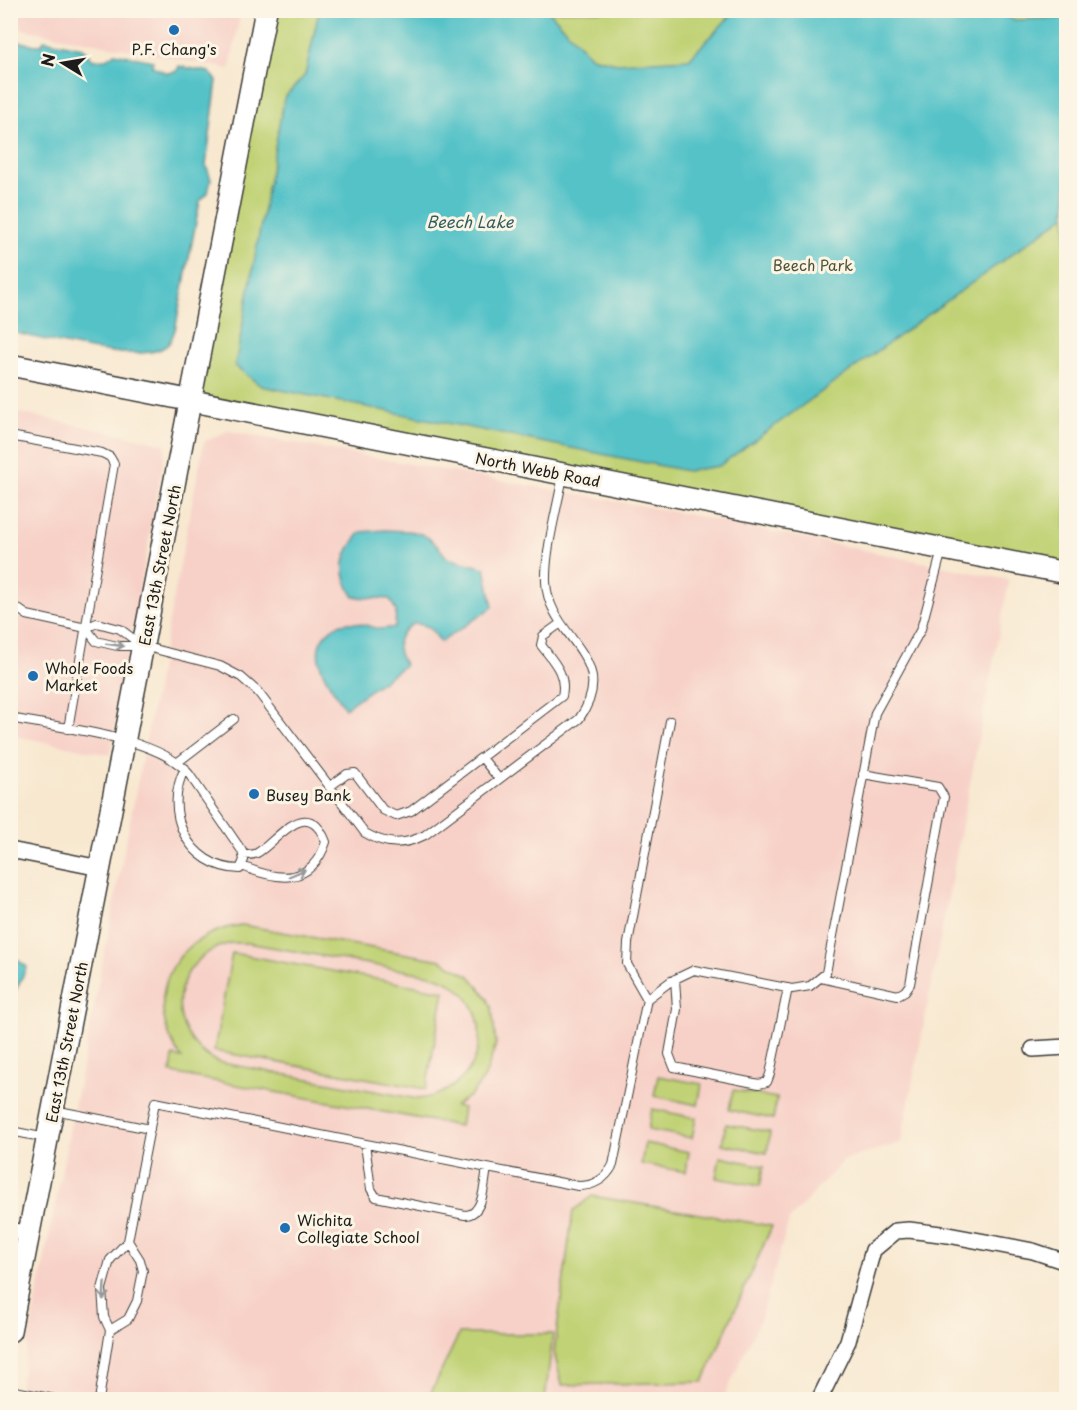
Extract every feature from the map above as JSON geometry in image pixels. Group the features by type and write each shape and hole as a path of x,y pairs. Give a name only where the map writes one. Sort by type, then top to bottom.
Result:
{"main road":[{"name":"East 13th Street North","path":"10,1331 20,1232 48,1138 266,10"},
{"name":"North Webb Road","path":"10,365 1066,573"}],"street":[{"path":"10,850 100,868"},
{"path":"1033,1049 1066,1047"},
{"path":"819,1400 848,1341 864,1290 870,1256 873,1250 896,1231 929,1232 1033,1251 1066,1262"}],"lane":[{"path":"11,436 102,453 111,457 114,464 68,729"},
{"path":"86,628 96,641 117,646 143,646 220,666 240,677 258,692 365,833 394,844 414,841 579,719 591,697 593,674 579,646 561,623 549,602 546,582 563,474"},
{"path":"647,999 675,979 694,970 788,988 804,988 826,973 875,713 921,629 942,548"},
{"path":"10,603 27,615 86,628 97,623 120,629 143,646"},
{"path":"329,787 347,774 355,773 383,810 396,816 411,811 562,696 565,685 561,671 541,645 543,636 561,623"},
{"path":"10,718 125,741 158,750 178,762 243,855 242,866"},
{"path":"178,762 234,719"},
{"path":"99,1400 111,1330 104,1317 102,1289 110,1260 128,1241 155,1102 578,1186 589,1186 608,1173 613,1165 647,999 627,964 628,943 670,721"},
{"path":"482,758 499,779"},
{"path":"184,768 175,797 176,814 186,837 210,862 237,869 242,866"},
{"path":"821,978 898,995 910,984 944,797 938,787 863,774"},
{"path":"242,866 267,876 298,876 322,854 326,842 321,831 310,823 292,824 256,854 243,855"},
{"path":"675,979 677,1009 669,1054 674,1067 759,1084 766,1082 770,1074 788,988"},
{"path":"53,1110 150,1129"},
{"path":"10,1128 16,1132 48,1138"},
{"path":"365,1144 371,1189 376,1197 454,1213 472,1215 478,1210 487,1168"},
{"path":"111,1330 129,1319 137,1301 143,1270 140,1260 128,1241"},
{"path":"10,1390 59,1400"}],"shaded area":[{"path":"10,11 241,11 230,69 11,27"},
{"path":"10,411 166,444 110,755 11,735"},
{"path":"228,431 692,515 1009,580 901,1143 844,1160 789,1220 761,1318 723,1399 17,1400 204,442"}],"green space":[{"name":"Beech Lake","path":"266,11 1066,11 1066,571 191,400"},
{"path":"242,925 441,960 471,977 487,997 492,1009 496,1044 485,1077 471,1095 455,1106 463,1108 460,1126 171,1073 173,1056 182,1058 169,1036 163,1014 164,992 170,973 181,955 197,941 218,931","holes":["231,943 248,943 430,975 453,985 469,1001 478,1020 479,1041 474,1061 461,1079 443,1092 418,1099 217,1062 199,1049 187,1033 180,1015 180,997 185,979 195,964 210,951"]},
{"path":"232,953 444,991 426,1089 214,1051"},
{"path":"658,1076 702,1084 698,1105 654,1096"},
{"path":"733,1090 777,1098 773,1119 729,1110"},
{"path":"652,1109 696,1118 692,1138 648,1130"},
{"path":"726,1124 770,1132 767,1153 722,1144"},
{"path":"645,1143 689,1152 686,1172 641,1164"},
{"path":"720,1157 764,1166 760,1186 716,1178"},
{"path":"592,1196 772,1226 703,1382 562,1385 554,1352 573,1211"},
{"path":"459,1334 553,1334 545,1399 428,1399"}],"water":[{"name":"Beech Lake","path":"991,10 1013,20 1066,18 1066,215 719,466 687,471 261,386 235,366 284,98 305,75 319,11 549,11 591,57 617,63 689,59 735,11"},
{"path":"11,34 17,36 16,40 28,44 41,45 44,40 82,48 93,60 106,59 115,53 153,61 152,66 167,73 177,71 179,66 209,72 217,80 206,165 211,179 208,193 200,201 175,330 169,343 157,350 118,353 11,332"},
{"path":"385,530 421,534 434,542 447,558 485,568 493,607 441,642 429,627 415,623 409,627 398,641 399,653 405,665 345,708 322,670 319,647 326,634 338,625 355,623 378,628 395,627 396,611 390,599 354,597 345,579 344,571 346,555 361,532"},
{"path":"14,957 27,967 15,992 11,1012 11,959"}],"place":[{"name":"P.F. Chang's","path":"174,30"},
{"name":"Whole Foods Market","path":"33,676"},
{"name":"Busey Bank","path":"254,794"},
{"name":"Wichita Collegiate School","path":"285,1228"}],"park label":[{"name":"Beech Park","path":"813,264"}]}
